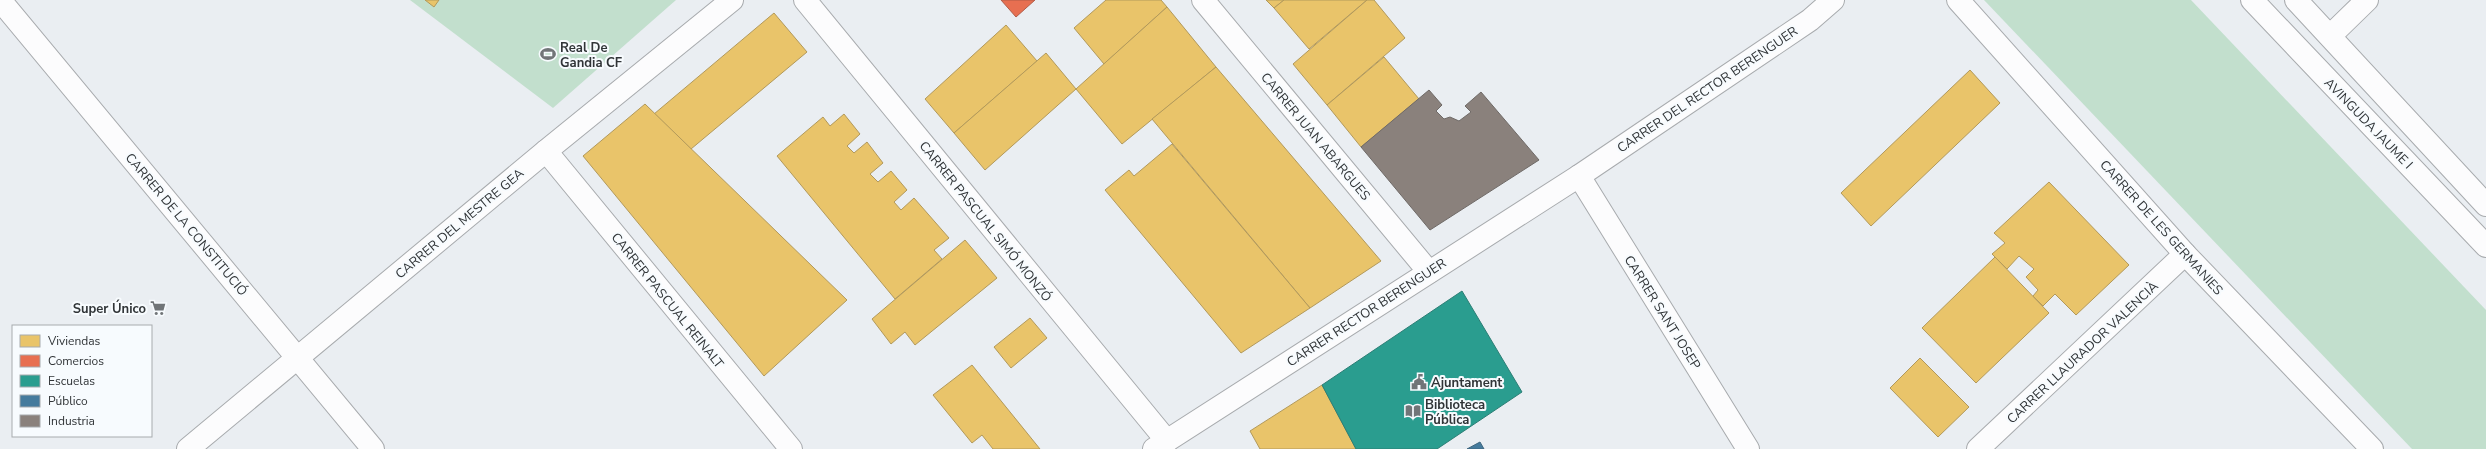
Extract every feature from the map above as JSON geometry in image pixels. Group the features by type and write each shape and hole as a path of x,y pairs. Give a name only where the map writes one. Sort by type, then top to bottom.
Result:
{"street":[{"name":"CARRER DE LA CONSTITUCIÓ","path":"0,0 373,449"},
{"name":"CARRER DEL MESTRE GEA","path":"188,449 546,151 732,0"},
{"name":"CARRER PASCUAL SIMÓ MONZÓ","path":"805,0 1160,445"},
{"name":"CARRER JUAN ABARGUES","path":"1203,0 1429,272"},
{"name":"CARRER DEL RECTOR BERENGUER","path":"1579,176 1810,20 1833,0"},
{"name":"CARRER DE LES GERMANIES","path":"1958,0 2185,254 2372,449"},
{"name":"AVINGUDA JAUME I","path":"2252,0 2486,246"},
{"path":"2296,0 2486,205"},
{"path":"2330,36 2367,0"},
{"name":"CARRER PASCUAL REINALT","path":"546,151 791,449"},
{"name":"CARRER RECTOR BERENGUER","path":"1160,445 1579,176"},
{"name":"CARRER SANT JOSEP","path":"1579,176 1748,449"},
{"name":"CARRER LLAURADOR VALENCIÀ","path":"1978,449 2185,254"}],"green space":[{"name":"Real De Gandia CF","path":"410,0 676,0 553,108"},
{"path":"1984,0 2191,0 2486,310 2486,449 2412,449"}],"building: Viviendas":[{"path":"425,0 439,0 434,7"},
{"path":"1106,0 1161,0 1167,7 1104,64 1074,28"},
{"path":"1266,0 1284,0 1274,8"},
{"path":"1284,0 1367,0 1309,49 1274,8"},
{"path":"1367,0 1374,0 1405,38 1327,105 1293,64"},
{"path":"1167,7 1216,67 1122,144 1076,89"},
{"path":"774,13 807,52 691,149 654,114"},
{"path":"1006,25 1037,61 954,133 925,99"},
{"path":"1046,53 1076,89 985,170 954,133"},
{"path":"1384,57 1419,99 1361,147 1327,105"},
{"path":"1216,67 1381,261 1310,308 1152,119"},
{"path":"1970,70 2000,103 1871,226 1841,193"},
{"path":"645,104 847,300 764,376 583,156"},
{"path":"844,114 860,134 847,146 854,153 867,142 883,163 870,174 878,182 891,171 907,190 894,202 901,210 914,198 949,238 934,250 942,259 895,299 777,156 823,117 830,126"},
{"path":"1172,144 1310,308 1241,353 1105,190 1129,170 1134,176"},
{"path":"2049,182 2129,265 2076,315 2055,294 2043,306 2033,296 2038,290 2026,277 2034,269 2019,256 2007,269 1992,254 2005,243 1994,233"},
{"path":"965,240 997,278 915,345 905,332 891,344 872,319"},
{"path":"1995,257 2049,313 1976,383 1922,328"},
{"path":"1030,318 1047,338 1011,368 994,347"},
{"path":"1920,358 1969,407 1938,437 1890,388"},
{"path":"972,365 1040,449 993,449 982,435 972,443 933,395"},
{"path":"1322,385 1356,449 1260,449 1250,431"}],"building: Comercios":[{"path":"1001,0 1035,0 1016,17"}],"building: Escuelas":[{"path":"1462,291 1522,392 1437,449 1356,449 1322,385"}],"building: Público":[{"path":"1480,442 1484,449 1467,449"}],"building: Industria":[{"path":"1429,90 1442,105 1436,111 1444,119 1450,117 1459,121 1471,112 1465,106 1481,92 1539,160 1430,230 1361,147"}],"place":[{"name":"Real De Gandia CF","path":"548,54"},
{"name":"Super Único","path":"158,308"},
{"name":"Ajuntament","path":"1419,382"},
{"name":"Biblioteca Pública","path":"1413,411"}]}
